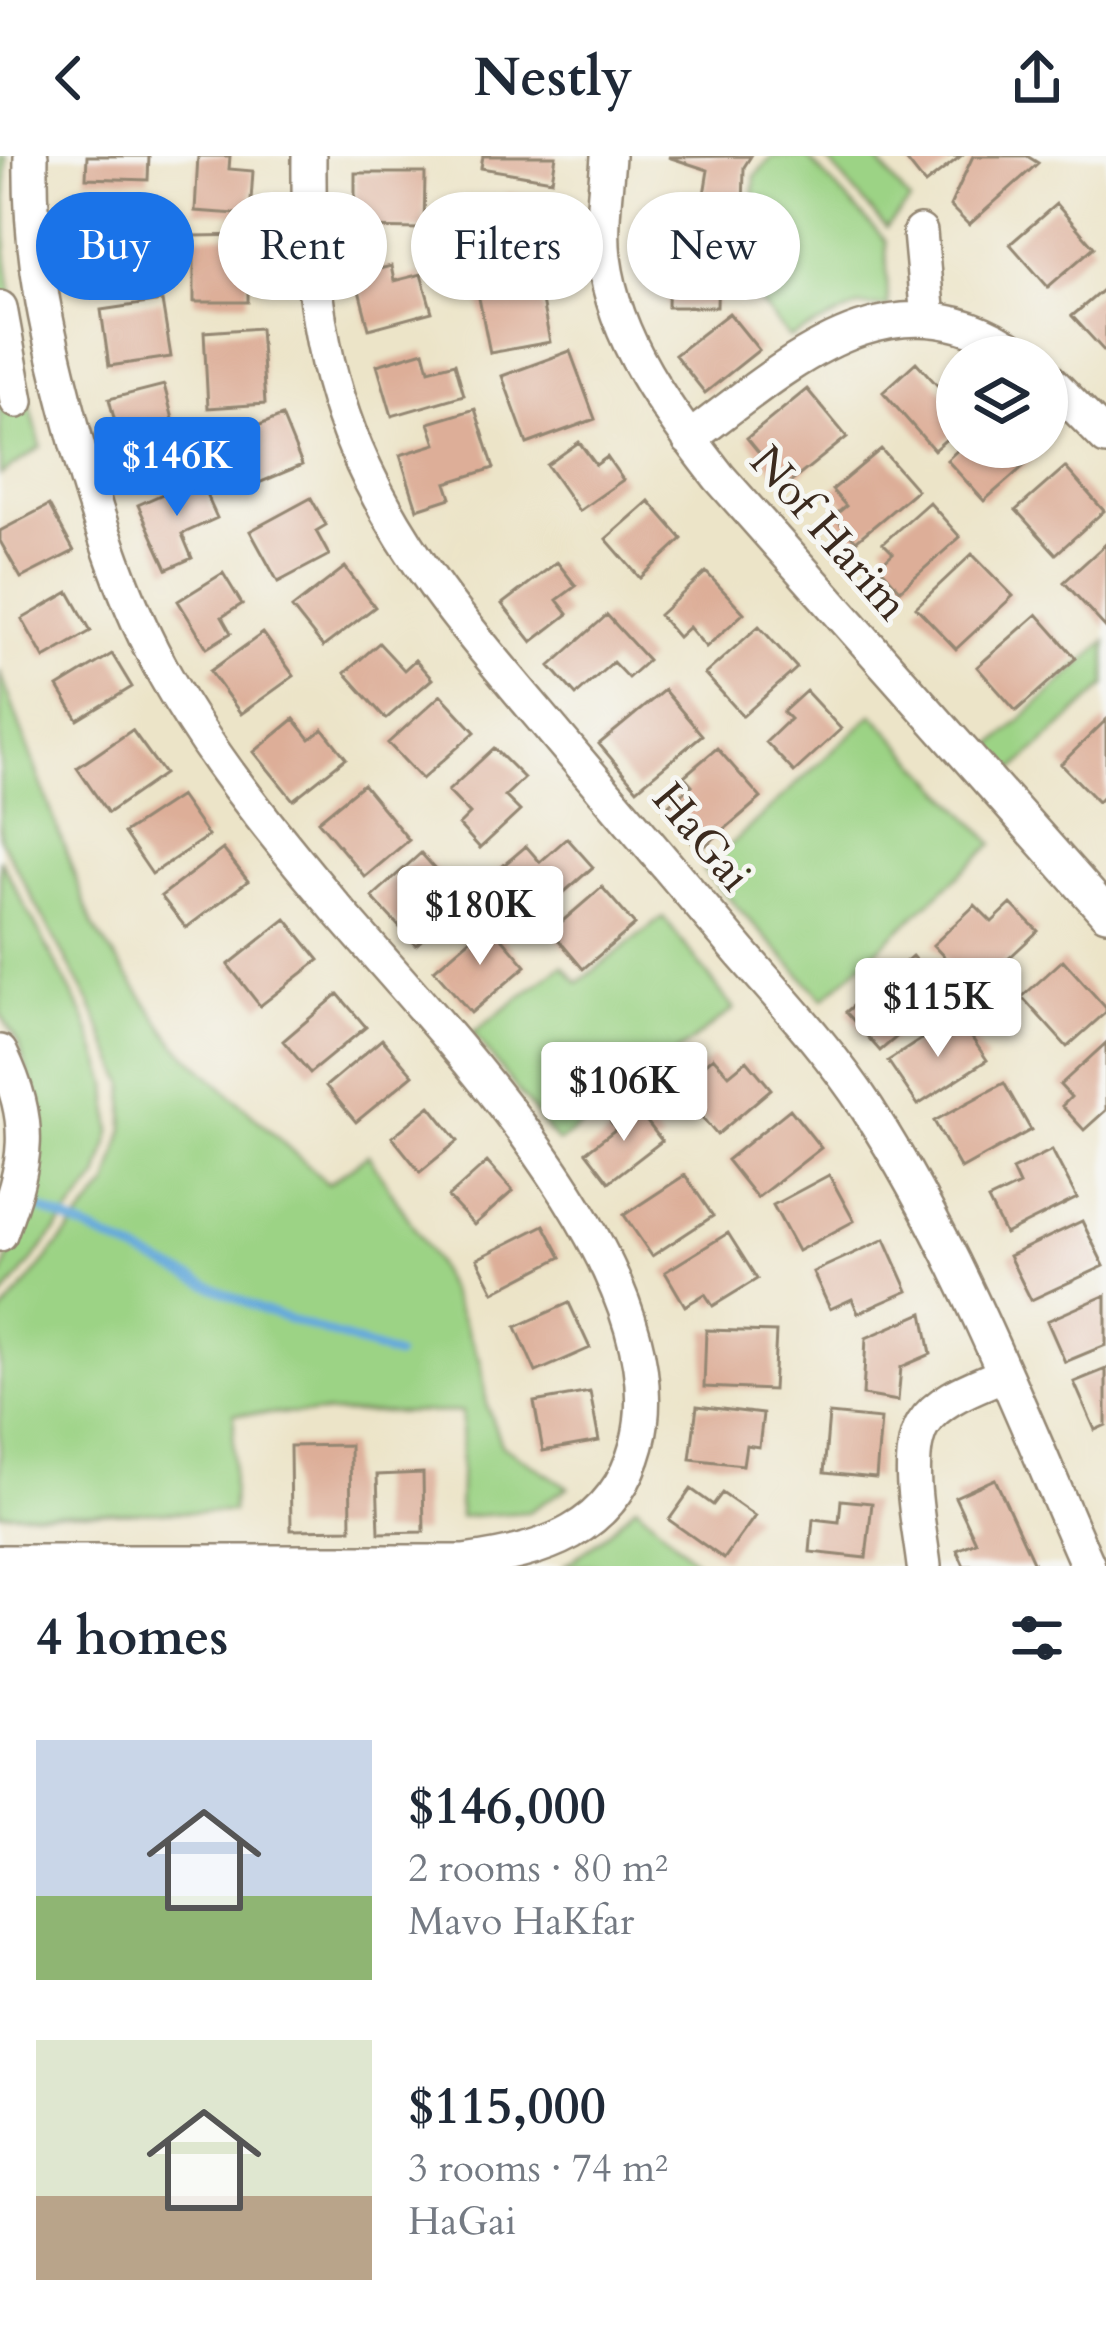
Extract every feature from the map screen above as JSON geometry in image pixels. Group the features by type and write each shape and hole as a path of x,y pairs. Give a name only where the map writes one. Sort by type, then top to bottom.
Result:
{"street":[{"path":"0,1562 463,1562 515,1556 559,1541 604,1511 631,1469 643,1425 642,1372 625,1309 556,1174 498,1095 252,805 201,736 163,672 94,507 44,323 30,216 31,156"},
{"name":"HaGai","path":"309,156 308,234 316,312 356,449 391,517 481,647 805,1026 866,1107 967,1286 1088,1566"},
{"name":"Nof Harim","path":"608,156 603,254 613,307 665,407 719,477 1106,913"},
{"path":"920,232 928,320"},
{"path":"0,308 17,401"},
{"path":"689,439 826,340 869,325 953,321 994,336"},
{"path":"1068,399 1106,438"},
{"path":"0,1052 19,1095 26,1129 25,1157 0,1234"},
{"path":"924,1566 914,1463 922,1424 946,1401 1004,1374"}],"green space":[{"path":"0,156 6,156 7,262 23,376 41,447 0,475"},
{"path":"773,156 806,156 886,241 888,307 860,306 789,338 758,300 800,300 800,192 754,192 755,176"},
{"path":"824,156 874,156 910,202 886,228"},
{"path":"1106,641 1106,685 1013,771 991,747"},
{"path":"0,671 93,926 176,1045 328,1184 368,1155 434,1259 481,1362 487,1406 501,1445 568,1487 528,1512 459,1517 462,1412 234,1414 232,1512 0,1513 0,1316 108,1185 124,1129 125,1084 90,1003 0,838"},
{"path":"873,714 993,844 823,999 703,870"},
{"path":"0,859 85,1018 108,1084 111,1132 98,1178 0,1301 0,1281 37,1177 40,1109 18,1043 0,1013"},
{"path":"663,917 734,1009 558,1143 473,1033 563,965 578,983"},
{"path":"636,1505 701,1566 564,1566 600,1540"}],"building":[{"path":"87,156 149,156 148,180 86,178"},
{"path":"198,156 230,156 229,169 253,171 252,192 218,192 218,213 195,211"},
{"path":"483,156 556,156 552,180 481,168"},
{"path":"751,156 744,167 743,192 704,192 708,170 668,157"},
{"path":"903,156 961,156 925,184"},
{"path":"973,156 1027,156 1038,163 969,225 950,206"},
{"path":"355,173 425,173 425,192 411,192 411,229 387,228 387,192 355,192"},
{"path":"1056,204 1094,247 1048,287 1010,244"},
{"path":"194,236 218,236 218,300 248,302 194,302"},
{"path":"391,266 394,281 411,277 411,300 429,300 432,312 369,329 361,300 387,300 387,267"},
{"path":"1106,287 1106,353 1072,316"},
{"path":"479,300 542,300 550,342 490,353"},
{"path":"668,300 717,300 717,307 668,307"},
{"path":"162,301 171,357 109,366 101,310"},
{"path":"729,313 759,350 705,393 675,355"},
{"path":"260,328 265,404 208,408 204,332"},
{"path":"424,351 429,370 455,363 464,395 392,416 377,365"},
{"path":"570,351 595,419 527,444 502,376"},
{"path":"916,362 936,384 936,448 934,450 883,392"},
{"path":"164,385 179,442 161,447 168,473 131,483 109,399"},
{"path":"807,389 847,437 786,486 747,438"},
{"path":"475,409 494,468 446,483 451,498 417,509 400,455 436,444 429,423"},
{"path":"282,416 302,465 235,493 215,443"},
{"path":"579,442 596,465 607,457 623,480 579,511 547,465"},
{"path":"881,449 917,490 856,541 834,516 846,506 832,490"},
{"path":"954,468 1022,468 984,501"},
{"path":"1066,468 1104,511 1056,554 1016,510"},
{"path":"199,478 217,518 182,534 192,558 167,569 138,505"},
{"path":"311,498 326,525 316,531 329,555 278,582 250,531"},
{"path":"649,501 682,539 640,578 606,539"},
{"path":"929,502 960,537 900,590 879,566 893,553 883,543"},
{"path":"49,505 74,551 21,578 0,541 0,531"},
{"path":"1106,544 1106,628 1064,582"},
{"path":"972,554 1013,596 956,649 916,607"},
{"path":"557,562 576,586 557,600 568,614 532,642 502,604"},
{"path":"345,567 375,607 323,647 292,608"},
{"path":"706,572 744,613 706,647 689,627 678,637 659,615"},
{"path":"223,573 242,604 222,617 231,633 207,648 178,601"},
{"path":"69,592 91,631 44,658 22,619"},
{"path":"1037,614 1076,658 1016,711 977,667"},
{"path":"607,615 648,660 628,678 613,662 576,695 550,666"},
{"path":"759,626 797,668 743,716 705,674"},
{"path":"263,633 294,676 241,714 210,671"},
{"path":"379,643 404,670 415,660 432,679 386,719 345,673"},
{"path":"112,654 132,687 78,720 58,687"},
{"path":"664,690 702,735 637,789 599,744"},
{"path":"806,691 841,729 794,772 766,742 790,719 783,712"},
{"path":"441,695 475,732 422,779 388,743"},
{"path":"294,719 310,739 323,729 346,758 293,800 254,752"},
{"path":"1106,720 1106,794 1098,802 1061,764"},
{"path":"132,730 164,774 108,813 77,768"},
{"path":"494,748 524,778 505,796 520,811 480,848 459,825 470,814 448,791"},
{"path":"717,748 761,798 699,851 664,809 692,785 684,776"},
{"path":"363,784 409,840 365,877 318,821"},
{"path":"180,796 208,836 152,874 124,833"},
{"path":"567,838 593,867 530,922 490,877 526,846 540,862"},
{"path":"223,849 248,881 186,928 161,896"},
{"path":"421,853 465,902 416,945 372,897"},
{"path":"602,887 635,925 583,969 551,931"},
{"path":"1011,904 1038,931 975,990 933,945 975,905 992,922"},
{"path":"286,919 319,960 260,1006 228,965"},
{"path":"489,923 526,966 471,1013 434,970"},
{"path":"912,956 946,995 880,1051 846,1012"},
{"path":"1063,960 1106,1008 1067,1047 1022,997"},
{"path":"338,994 366,1027 310,1073 283,1041"},
{"path":"957,1016 987,1060 918,1105 888,1061"},
{"path":"382,1039 413,1075 356,1122 326,1086"},
{"path":"1106,1043 1106,1110 1084,1130 1062,1106 1071,1097 1060,1085"},
{"path":"713,1057 729,1075 747,1060 771,1089 717,1135 677,1088"},
{"path":"1004,1083 1031,1130 961,1169 934,1121"},
{"path":"634,1105 662,1141 609,1182 586,1152 616,1129 611,1122"},
{"path":"430,1106 458,1141 420,1172 392,1137"},
{"path":"790,1109 821,1148 757,1198 727,1160"},
{"path":"1052,1150 1077,1198 1005,1234 988,1200 1019,1185 1012,1170"},
{"path":"487,1162 513,1191 474,1225 448,1197"},
{"path":"685,1175 713,1216 652,1256 624,1215"},
{"path":"829,1175 854,1221 798,1251 773,1205"},
{"path":"1082,1221 1104,1266 1031,1300 1009,1256"},
{"path":"544,1225 561,1257 494,1292 477,1259"},
{"path":"728,1233 757,1279 713,1306 705,1294 685,1306 665,1272"},
{"path":"885,1239 908,1291 858,1313 852,1299 830,1309 813,1272"},
{"path":"1106,1295 1106,1345 1065,1362 1047,1321"},
{"path":"569,1303 590,1348 536,1372 516,1327"},
{"path":"923,1313 931,1354 901,1367 898,1401 863,1395 866,1338"},
{"path":"706,1330 776,1332 773,1390 704,1387"},
{"path":"1106,1369 1106,1425 1095,1430 1074,1382"},
{"path":"590,1392 599,1441 543,1451 534,1402"},
{"path":"697,1406 763,1414 759,1447 746,1445 743,1465 690,1459"},
{"path":"829,1414 881,1419 876,1478 824,1473"},
{"path":"350,1445 351,1529 291,1530 290,1446"},
{"path":"423,1473 424,1532 379,1533 377,1475"},
{"path":"995,1479 1035,1566 964,1566 957,1550 976,1542 955,1497"},
{"path":"691,1489 713,1505 722,1493 755,1516 724,1559 669,1520"},
{"path":"841,1500 872,1503 866,1558 810,1552 813,1519 839,1522"}],"waterway":[{"path":"19,1199 262,1310 396,1356"}]}
